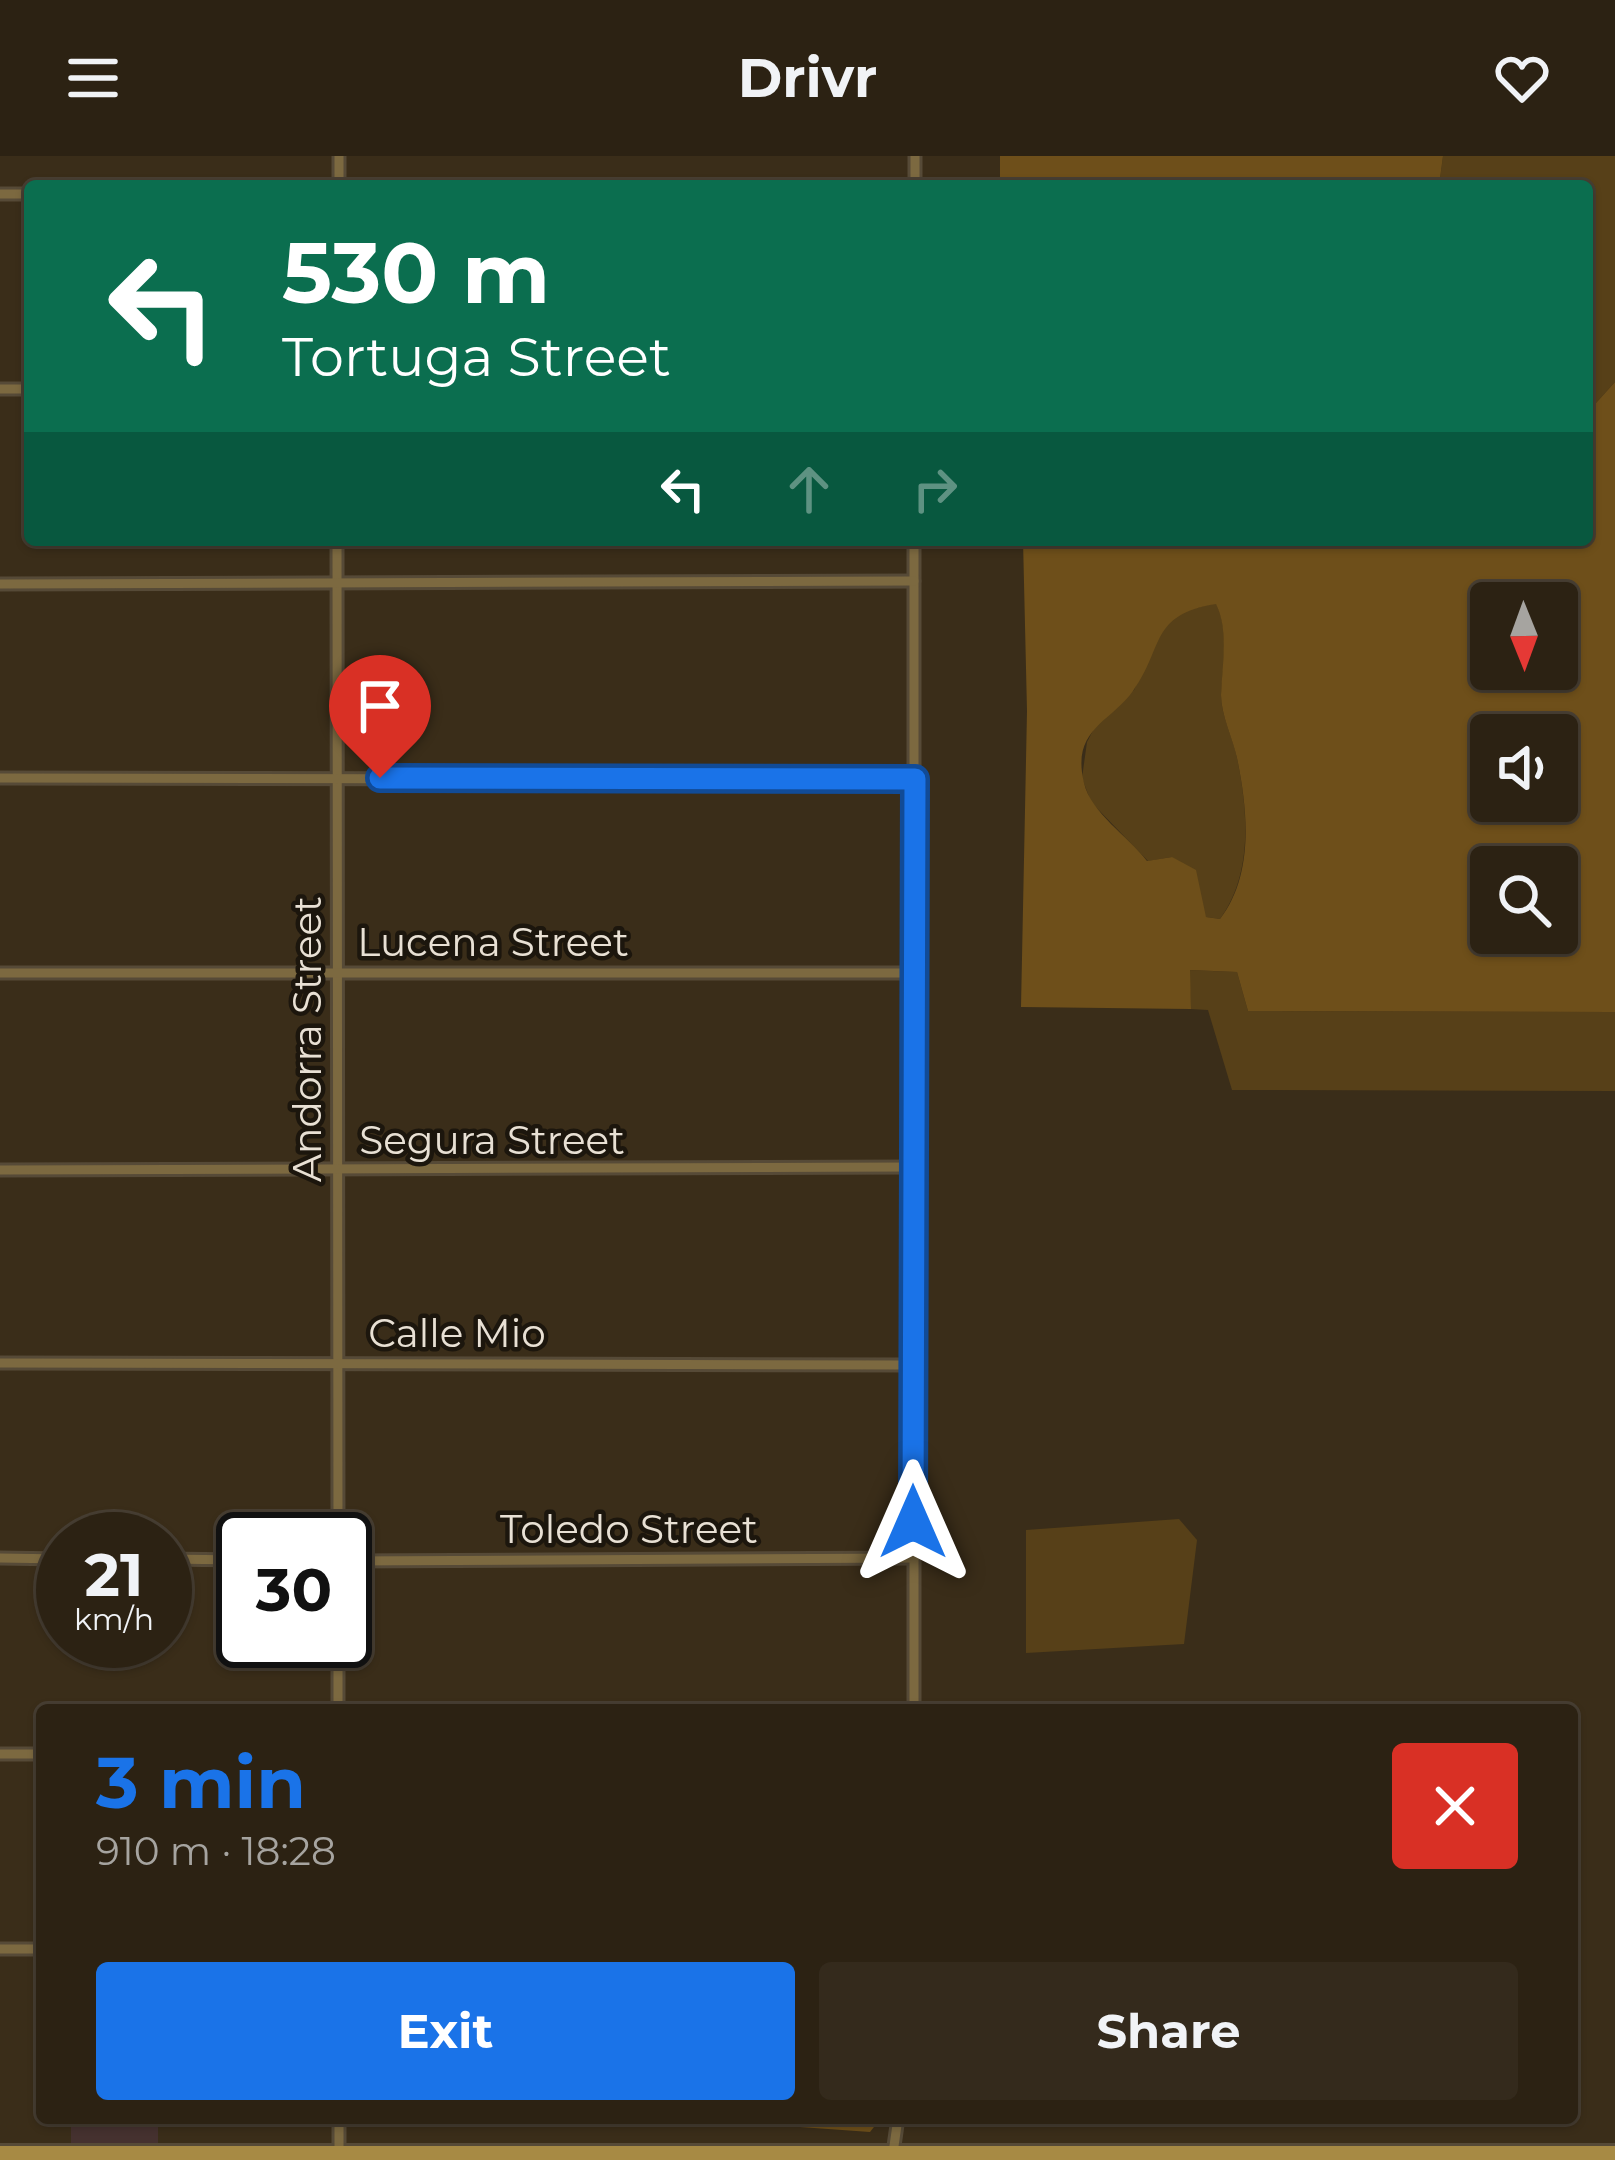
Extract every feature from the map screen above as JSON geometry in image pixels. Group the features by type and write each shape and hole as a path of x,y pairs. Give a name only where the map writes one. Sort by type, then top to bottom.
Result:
{"main road":[{"path":"0,2153 510,2157 893,2153 931,2157 1615,2152"}],"street":[{"name":"Andorra Street","path":"338,546 338,1512"},
{"path":"914,546 914,1704"},
{"path":"0,584 914,581"},
{"path":"0,778 915,779"},
{"name":"Lucena Street","path":"0,973 913,973"},
{"name":"Segura Street","path":"0,1170 913,1167"},
{"name":"Calle Mio","path":"0,1363 913,1365"},
{"path":"0,1558 36,1559"},
{"name":"Toledo Street","path":"372,1561 914,1558"},
{"path":"338,1668 338,1704"},
{"path":"0,1754 36,1754"},
{"path":"0,1949 36,1949"},
{"path":"339,2124 339,2153"},
{"path":"893,2153 897,2124"}],"shaded area":[{"path":"1000,156 1443,156 1440,180 1000,180"},
{"path":"1443,156 1615,156 1615,382 1593,406 1593,180 1440,180"},
{"path":"1615,382 1615,1012 1248,1011 1237,972 1190,970 1191,1009 1021,1007 1027,711 1023,546 1593,546 1593,406","holes":["1216,604 1222,703 1244,799 1245,842 1239,883 1220,919 1206,917 1196,870 1172,857 1147,861 1102,814 1088,794 1081,765 1088,739 1133,691 1169,624 1195,609"]},
{"path":"1216,603 1224,636 1222,703 1237,758 1245,820 1238,882 1220,919 1206,917 1172,857 1148,861 1091,802 1082,778 1087,742 1099,719 1134,690 1159,632 1180,612"},
{"path":"1189,970 1237,972 1248,1011 1615,1012 1615,1091 1232,1090 1208,1010 1191,1009"},
{"path":"1179,1519 1197,1540 1184,1644 1026,1653 1026,1530"},
{"path":"71,2124 158,2124 158,2148 71,2148"},
{"path":"772,2124 876,2124 870,2132"}],"route":[{"path":"380,778 915,779 913,1522"}]}
